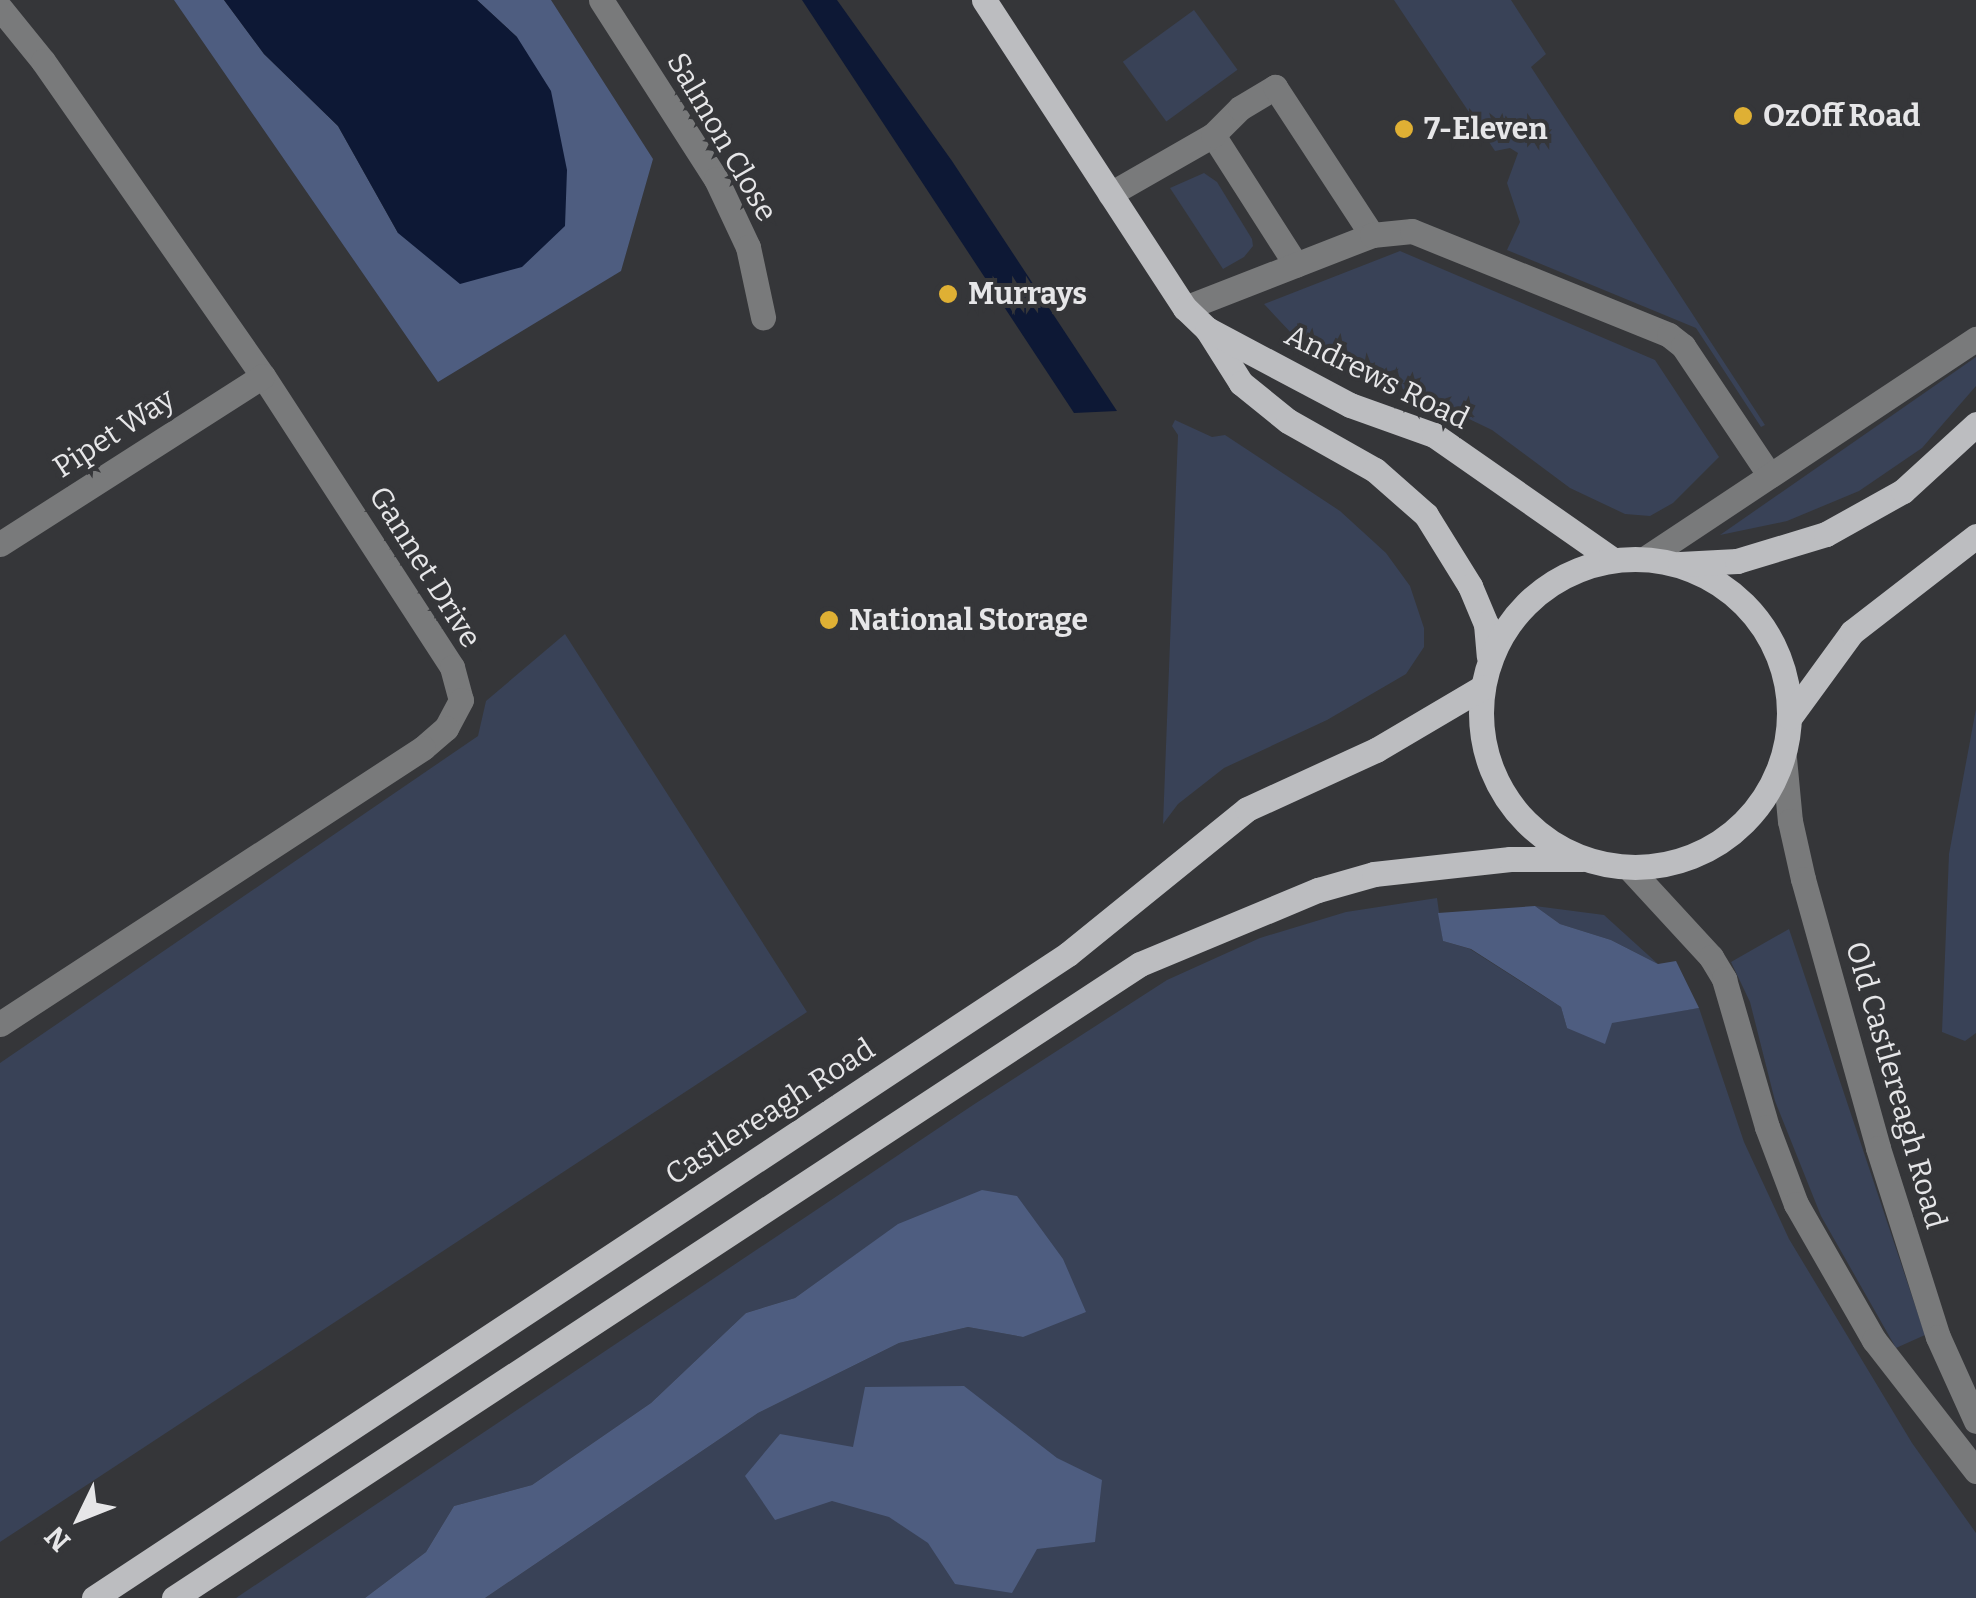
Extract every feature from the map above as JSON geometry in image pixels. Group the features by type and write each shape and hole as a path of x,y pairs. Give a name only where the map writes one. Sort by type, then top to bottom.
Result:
{"main road":[{"name":"Andrews Road","path":"984,0 1185,308 1207,330 1241,383 1288,421 1374,470 1426,515 1450,548 1486,624 1486,674"},
{"name":"Andrews Road","path":"1207,330 1350,405 1434,435 1612,560"},
{"path":"1582,858 1534,828 1514,808 1492,771 1482,730 1486,674 1503,631 1536,594 1580,568 1612,560 1646,558 1680,564 1737,560 1826,534 1903,491 1936,466 1976,424"},
{"path":"1790,717 1852,632 1976,536"},
{"path":"174,1598 1140,964 1318,890 1374,874 1510,859 1582,858 1629,868 1663,866 1696,856 1725,839 1750,817 1770,790 1784,758 1790,717 1783,667 1760,622 1725,587 1680,564"},
{"name":"Castlereagh Road","path":"94,1598 1068,954 1247,809 1376,750 1486,674"}],"street":[{"name":"Salmon Close","path":"600,0 716,179 748,247 763,317"},
{"name":"Gannet Drive","path":"0,8 43,61 263,376 452,668 461,700 446,728 423,748 0,1024"},
{"path":"1110,194 1212,134 1240,108 1276,87 1372,236"},
{"path":"1212,134 1296,265"},
{"path":"1185,308 1372,236 1412,231 1669,336 1682,346 1770,476"},
{"path":"1646,558 1976,339"},
{"name":"Pipet Way","path":"0,544 263,376"},
{"name":"Old Castlereagh Road","path":"1784,758 1790,821 1803,879 1873,1130 1938,1337 1976,1422"},
{"path":"1629,868 1711,956 1724,979 1767,1126 1810,1232 1874,1340 1976,1471"}],"shaded area":[{"path":"174,0 224,0 264,54 338,126 398,233 517,37 477,0 551,0 653,159 621,271 438,382"},
{"path":"224,0 477,0 517,37 551,91 567,170 565,226 522,267 460,284 398,233 338,126 264,54"},
{"path":"802,0 837,0 952,161 1117,411 1074,413"},
{"path":"1394,0 1511,0 1546,54 1531,67 1765,425 1761,427 1696,328 1507,250 1520,222 1507,183 1518,153 1510,148 1495,151"},
{"path":"1194,10 1237,70 1166,122 1123,62"},
{"path":"1204,173 1217,182 1252,239 1253,246 1244,257 1223,269 1170,188"},
{"path":"1400,251 1655,360 1719,457 1673,503 1650,516 1625,514 1570,488 1492,430 1415,393 1346,372 1294,336 1264,304"},
{"path":"1976,357 1976,386 1922,448 1859,491 1787,521 1720,535"},
{"path":"1175,420 1212,437 1225,435 1340,511 1386,553 1410,586 1424,628 1424,647 1406,674 1327,720 1224,768 1178,804 1163,824 1178,435 1172,426"},
{"path":"565,634 807,1012 0,1542 0,1063 478,736 486,701"},
{"path":"1976,709 1976,1033 1965,1041 1942,1032 1949,854"},
{"path":"1437,898 1443,941 1470,949 1561,1007 1567,1028 1699,1008 1744,1142 1789,1239 1912,1443 1976,1533 1976,1598 485,1598 758,1413 899,1343 968,1327 1023,1337 899,1224 795,1298 746,1313 651,1403 532,1485 454,1506 426,1552 365,1598 236,1598 973,1105 1167,980 1260,938 1346,912"},
{"path":"1535,906 1604,915 1658,964 1611,940 1560,924"},
{"path":"1535,906 1560,924 1611,940 1658,964 1676,961 1699,1008 1612,1023 1605,1044 1567,1028 1561,1007 1471,949 1443,941 1438,913"},
{"path":"1789,929 1925,1335 1896,1348 1821,1216 1775,1101 1750,1002 1731,962"},
{"path":"982,1190 1017,1196 1063,1259 1086,1312 1023,1337 968,1327 899,1343 758,1413 485,1598 365,1598 426,1552 454,1506 532,1485 651,1403 746,1313 795,1298 898,1224"},
{"path":"964,1386 1057,1458 1102,1480 1095,1542 1037,1549 1012,1593 955,1584 928,1543 889,1517 832,1501 775,1520 745,1476 780,1434 853,1447 865,1387"}],"place":[{"name":"OzOff Road","path":"1743,116"},
{"name":"7-Eleven","path":"1404,129"},
{"name":"Murrays","path":"948,294"},
{"name":"National Storage","path":"829,620"}]}
